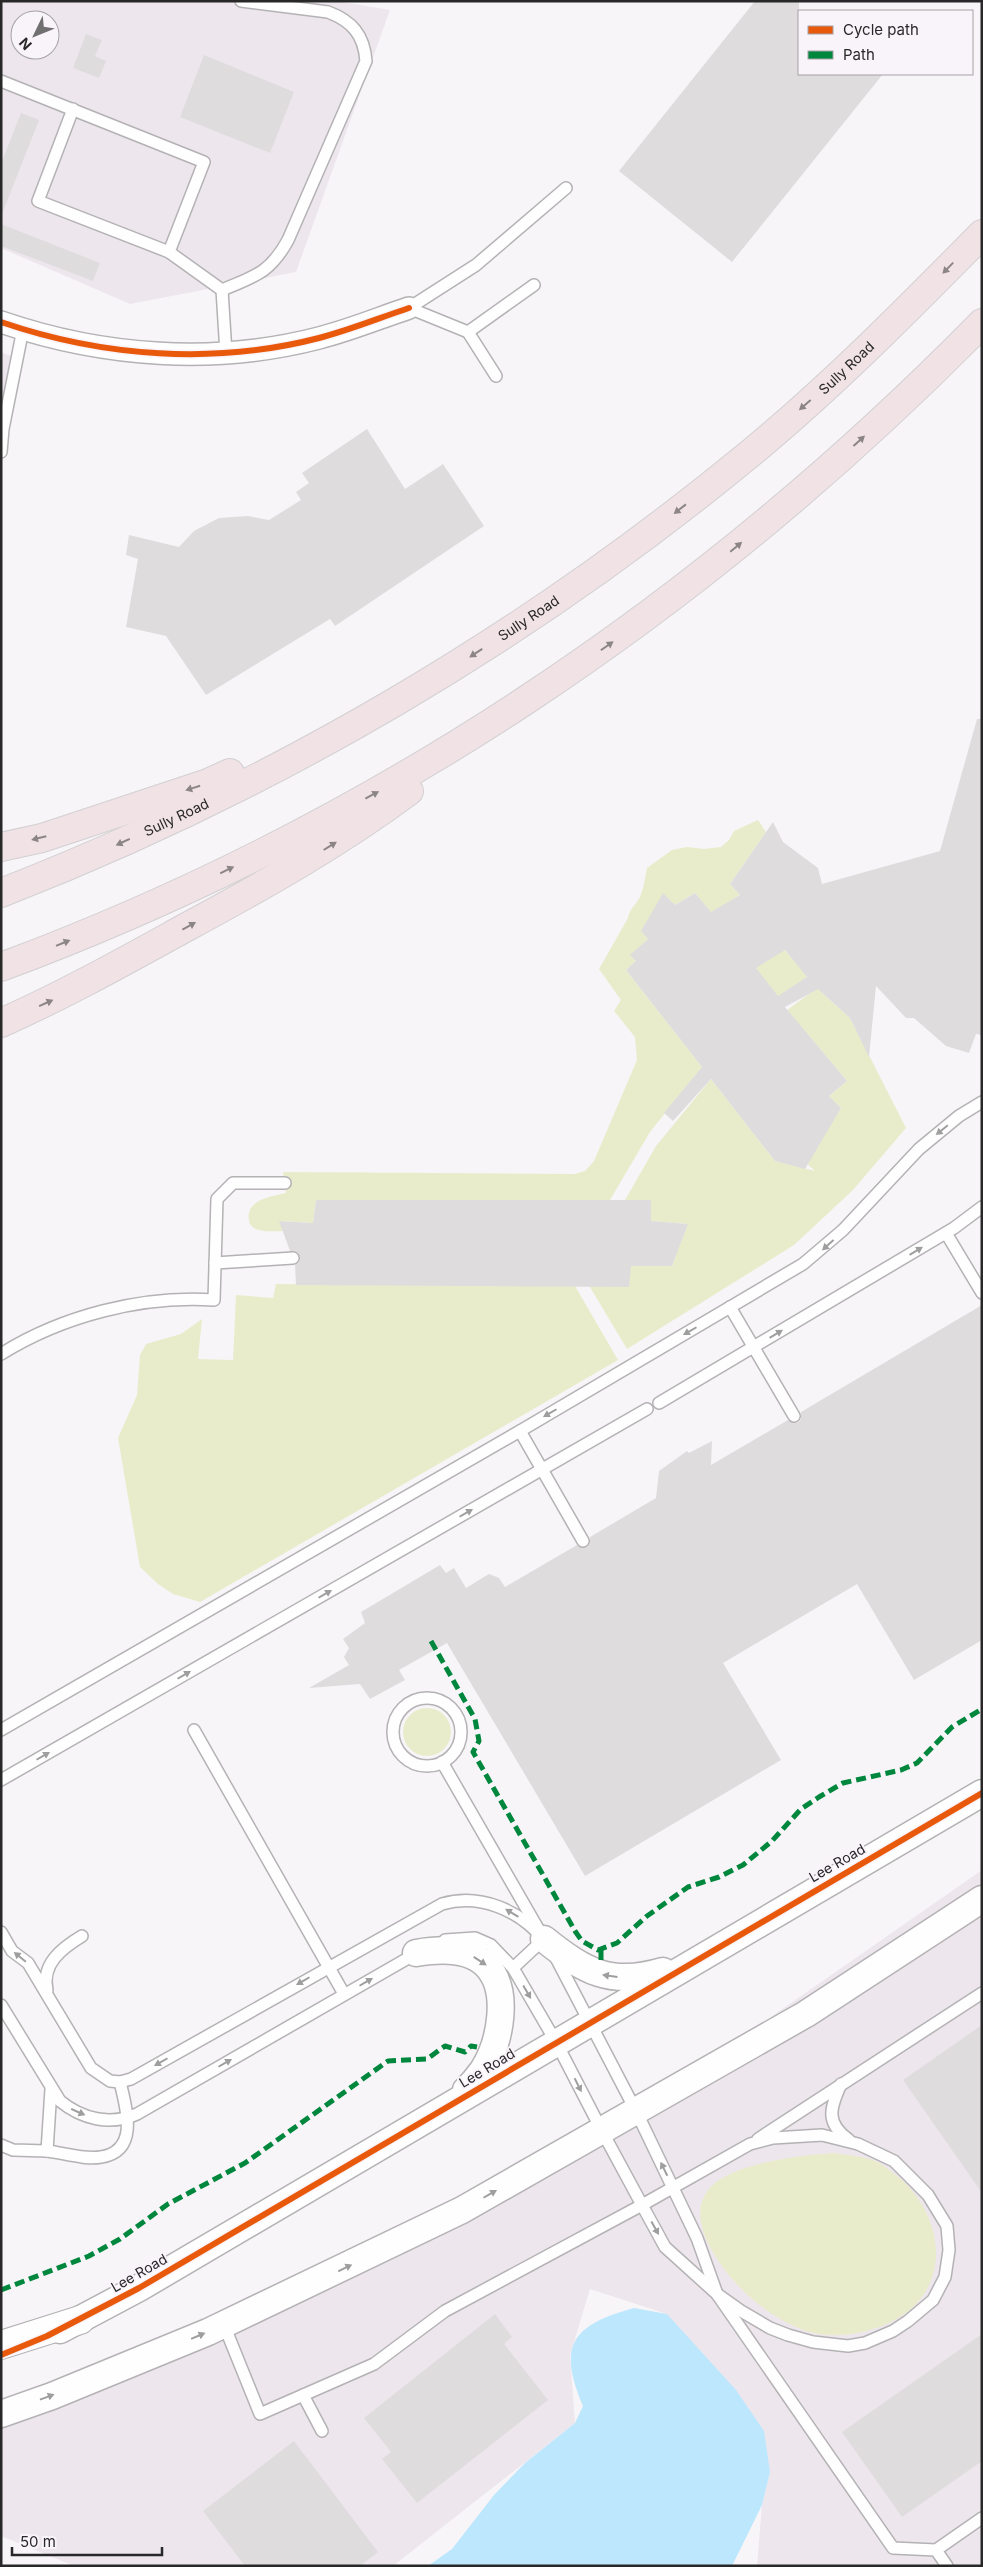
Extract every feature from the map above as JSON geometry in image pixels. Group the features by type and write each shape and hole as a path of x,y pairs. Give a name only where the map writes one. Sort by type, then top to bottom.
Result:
{"highway":[{"name":"Sully Road","path":"1,893 82,862 260,777 445,674 584,580 668,518 752,452 835,379 982,234"},
{"path":"1,1023 58,998 287,873 370,820 706,573 814,482 929,377 982,323"},
{"path":"1,847 42,838 208,783 322,734 445,674"},
{"path":"1,967 106,926 195,886 291,838 384,788 567,674"}],"main road":[{"path":"1,2344 80,2320"}],"street":[{"path":"1,322 72,342 135,352 180,354 226,352 285,346 320,338 409,308"},
{"name":"Lee Road","path":"1,2355 80,2320 147,2283 982,1793"},
{"path":"1,2414 132,2364 224,2325 454,2214 806,2014 982,1899"},
{"path":"544,1939 568,1959 588,1971 603,1976 644,1977 692,1962"},
{"path":"416,1953 451,1950 476,1958 487,1966 500,1993 501,2020 491,2052 484,2069 459,2099"}],"lane":[{"path":"222,290 260,274 277,260 288,240 366,60 360,35 352,25 340,16 328,12 241,1"},
{"path":"1,81 204,162 169,252"},
{"path":"73,110 38,201 169,252 222,290"},
{"path":"409,308 476,265 566,188"},
{"path":"468,332 534,285"},
{"path":"222,290 226,352"},
{"path":"409,308 468,332 496,376"},
{"path":"1,452 3,429 23,329"},
{"path":"1,1730 520,1431 730,1308 817,1254 880,1192 919,1149 958,1116 982,1102"},
{"path":"1,1354 38,1334 102,1312 159,1301 214,1300 217,1200 234,1183 285,1183"},
{"path":"659,1404 946,1233 982,1207"},
{"path":"946,1233 982,1293"},
{"path":"215,1263 293,1258"},
{"path":"730,1308 794,1416"},
{"path":"1,1780 647,1409"},
{"path":"520,1431 583,1541"},
{"path":"434,1699 445,1703 458,1719 461,1729 458,1747 451,1756 442,1762 423,1766 411,1761 397,1747 394,1724 400,1713 415,1700 434,1699"},
{"path":"194,1730 344,1994"},
{"path":"442,1762 590,2022 636,2111 697,2238 717,2294 893,2548 936,2550 982,2518"},
{"path":"1,1932 12,1951 28,1963 91,2068 110,2081 120,2082 131,2079 425,1912 458,1900 498,1906 527,1923 544,1939"},
{"path":"48,1997 44,1980 48,1967 67,1945 82,1936"},
{"path":"1,2005 51,2088 71,2110 101,2120 129,2117 436,1942 475,1938 491,1945 513,1968 556,2042 665,2247 717,2294 770,2328 812,2342 848,2346 865,2343 893,2331 923,2310 933,2300 945,2277 948,2263 949,2238 944,2221 924,2190 894,2161 852,2142 822,2135 782,2137 750,2144"},
{"path":"513,1968 544,1939"},
{"path":"224,2325 260,2414 374,2364 445,2311 642,2206 750,2144 982,1993"},
{"path":"1,2145 13,2150 48,2151 102,2157 120,2148 128,2131 129,2117 120,2082"},
{"path":"841,2084 832,2105 831,2116 840,2133 852,2142"},
{"path":"48,2151 51,2088"},
{"path":"303,2395 322,2431"},
{"path":"936,2550 947,2566"}],"shaded area":[{"path":"1,1 337,1 390,10 296,272 130,304 1,248"},
{"path":"1,352 14,357 1,467"},
{"path":"982,1870 982,2566 757,2566 762,2505 770,2472 667,2314 590,2289 570,2355 575,2423 393,2566 74,2566 1,2536 1,2420 636,2111"}],"green space":[{"path":"758,820 766,832 730,884 740,895 732,900 810,975 779,998 695,893 675,905 663,894 648,939 631,955 636,961 626,970 702,1067 650,1132 610,1200 316,1200 313,1223 280,1221 283,1231 262,1231 255,1229 251,1225 249,1213 255,1203 286,1193 283,1172 575,1174 585,1171 594,1161 637,1060 635,1037 614,1011 621,1000 599,969 640,897 647,868 672,850 687,847 704,849 721,847 729,840 734,831"},
{"path":"817,988 850,1018 906,1128 853,1190 794,1245 627,1349 590,1287 631,1266 672,1266 687,1224 651,1221 625,1200 656,1146 711,1079 775,1161 815,1171 805,1162 841,1108 829,1096 847,1081 787,1010"},
{"path":"276,1284 575,1286 618,1360 200,1602 173,1594 158,1584 140,1567 118,1438 137,1395 140,1355 146,1344 181,1334 202,1319 198,1359 233,1360 236,1295 273,1298"},
{"path":"427,1708 436,1710 444,1715 449,1723 451,1732 449,1741 444,1749 436,1754 427,1756 418,1754 410,1749 405,1741 403,1732 405,1723 410,1715 418,1710"},
{"path":"834,2153 870,2159 877,2162 908,2186 920,2202 929,2219 934,2237 936,2256 933,2274 926,2291 913,2307 901,2316 873,2329 857,2333 825,2335 796,2327 766,2310 746,2293 722,2266 712,2250 704,2234 700,2218 702,2203 709,2189 719,2180 733,2173 786,2158"}],"water":[{"path":"634,2308 667,2314 736,2390 764,2431 770,2472 762,2505 732,2566 428,2566 452,2549 494,2495 525,2463 575,2423 583,2406 571,2367 571,2353 576,2340 584,2330 596,2322"}],"building":[{"path":"755,1 799,1 798,75 882,75 732,262 619,171"},
{"path":"86,34 102,40 95,56 106,61 99,78 73,68"},
{"path":"204,55 294,92 270,153 180,117"},
{"path":"21,113 39,120 2,214 1,164"},
{"path":"1,224 100,263 93,281 1,246"},
{"path":"367,429 405,489 443,464 484,526 335,626 330,619 206,695 166,636 126,627 138,559 126,555 129,535 179,547 194,531 219,518 248,516 269,520 301,500 296,492 309,483 302,473"},
{"path":"977,719 982,719 982,1035 976,1034 969,1053 946,1046 914,1018 906,1018 876,986 869,1057 850,1018 818,989 785,1007 847,1081 829,1096 841,1108 805,1169 775,1161 711,1079 673,1121 664,1113 702,1067 626,970 636,961 630,955 648,939 641,931 663,893 675,905 695,893 711,912 740,895 730,884 773,822 783,842 818,868 822,884 940,851","holes":["785,950 807,977 778,996 756,968"]},
{"path":"316,1200 651,1200 651,1221 688,1224 672,1266 631,1266 629,1287 296,1285 295,1265 299,1262 300,1257 297,1252 290,1251 279,1221 313,1223"},
{"path":"982,1305 982,1640 914,1680 857,1584 723,1663 781,1760 585,1876 447,1643 399,1670 405,1680 370,1699 360,1684 309,1688 349,1665 344,1657 349,1648 343,1639 365,1623 361,1612 440,1565 446,1573 454,1568 466,1588 489,1574 499,1578 505,1587 577,1545 582,1548 587,1547 590,1537 656,1498 659,1471 687,1451 689,1453 712,1441 711,1465 788,1420 797,1423 801,1419 801,1412"},
{"path":"982,2025 982,2193 903,2080"},
{"path":"495,2314 512,2337 504,2344 548,2400 417,2503 382,2459 391,2452 364,2418"},
{"path":"982,2334 982,2461 902,2517 842,2432"},
{"path":"294,2441 378,2552 360,2566 245,2566 203,2511"}],"marked path":[{"path":"431,1641 475,1719 479,1741 473,1752 575,1931 582,1941 598,1950 617,1943 647,1916 688,1887 719,1877 743,1865 772,1841 801,1809 819,1797 843,1783 901,1770 917,1763 952,1727 982,1709"},
{"path":"601,1950 601,1962"},
{"path":"1,2290 89,2256 120,2239 168,2204 245,2163 388,2061 427,2059 445,2046 465,2052 471,2046 477,2047"}],"cycle path":[{"path":"1,322 40,334 119,350 200,354 240,352 319,338 409,308"},
{"path":"1,2355 47,2336 139,2288 982,1793"}]}
